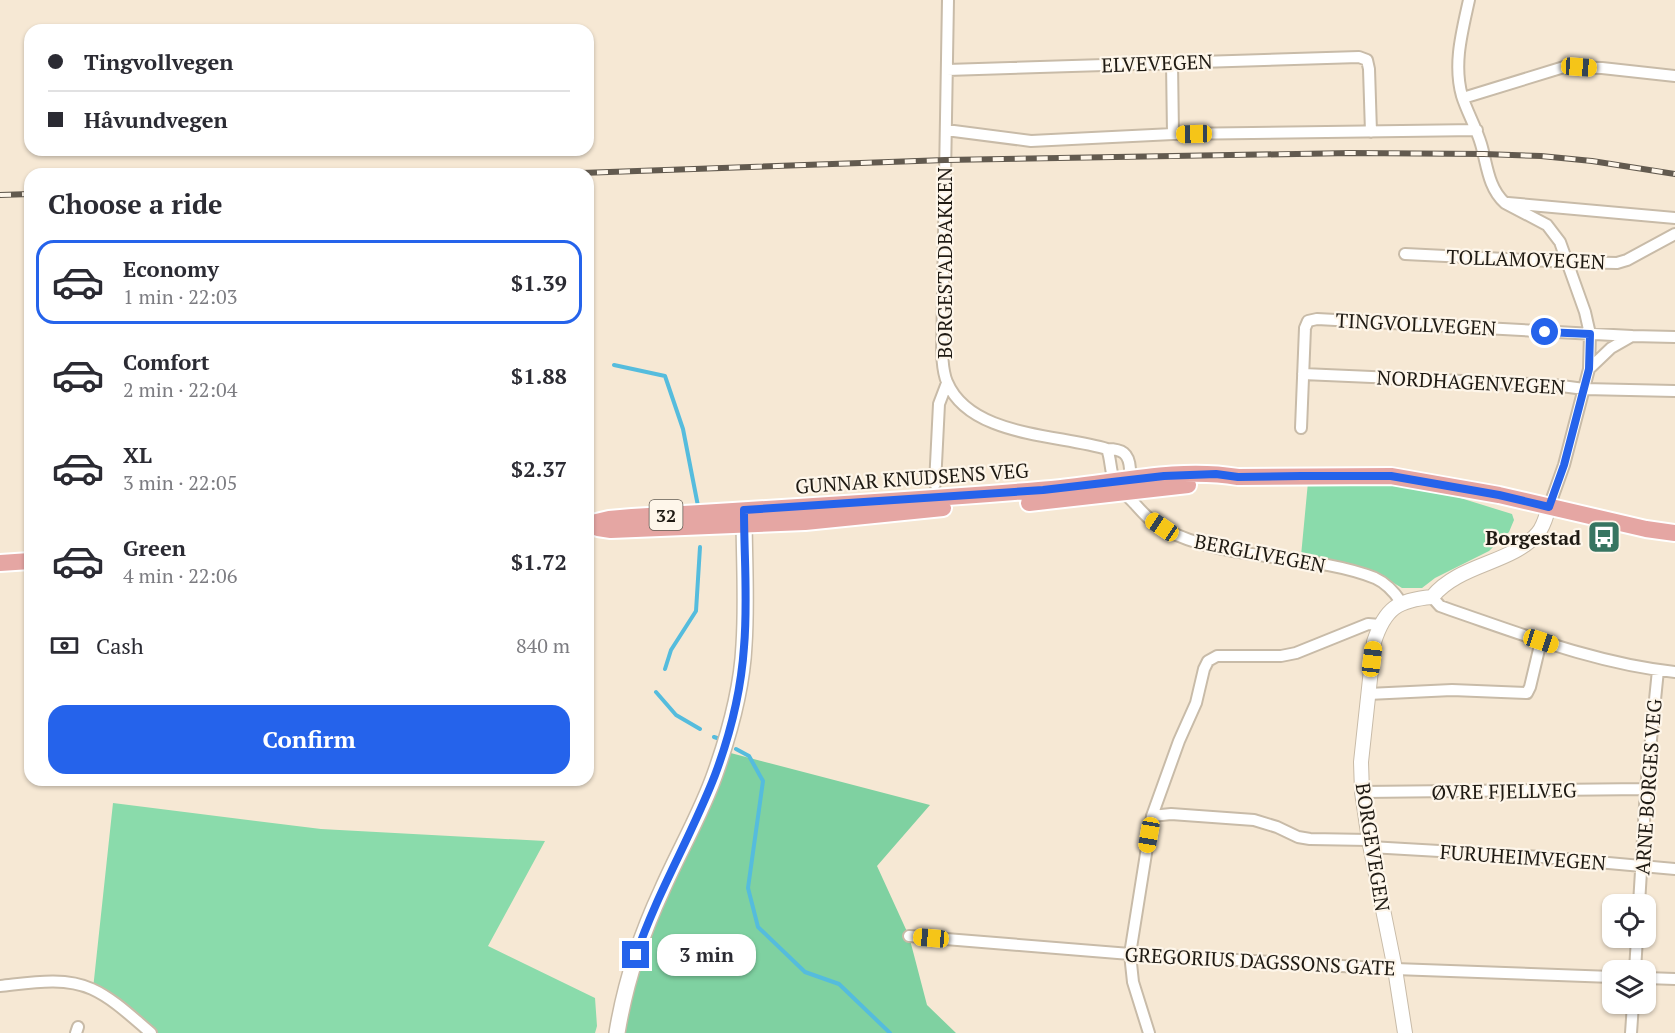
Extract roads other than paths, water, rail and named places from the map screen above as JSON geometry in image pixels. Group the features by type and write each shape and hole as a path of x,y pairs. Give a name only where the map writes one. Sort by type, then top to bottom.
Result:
{"main road":[{"name":"GUNNAR KNUDSENS VEG","path":"594,526 611,530 744,518 850,518 932,508 1061,500 1123,484 1216,474 1238,477 1391,476 1456,489 1613,531 1646,529 1675,533"},
{"path":"617,1033 625,994 641,942 662,890 705,799 730,726 741,676 744,646 744,518"},
{"path":"0,563 24,561"}],"street":[{"name":"BORGESTADBAKKEN","path":"948,0 942,354 947,383 967,408 999,426 1107,449 1119,449 1126,454 1129,460 1123,484"},
{"path":"1401,603 1411,599 1432,597 1442,585 1454,577 1517,549 1540,532 1564,465 1589,369 1590,334 1585,312 1568,262 1554,232 1547,225 1499,198 1490,180 1477,130 1462,98 1459,83 1459,45 1468,0"},
{"name":"ELVEVEGEN","path":"947,70 1359,57 1367,60 1371,132"},
{"path":"1172,63 1173,134"},
{"path":"1462,98 1564,67 1602,68 1675,76"},
{"path":"946,130 1031,141 1173,134 1477,130"},
{"path":"1505,203 1675,218"},
{"name":"TOLLAMOVEGEN","path":"1405,254 1617,263 1675,234"},
{"name":"TINGVOLLVEGEN","path":"1301,428 1305,328 1308,321 1317,319 1675,337"},
{"path":"1589,369 1611,348 1632,336"},
{"name":"NORDHAGENVEGEN","path":"1303,374 1554,385 1584,389 1675,391"},
{"path":"935,484 939,404 947,383"},
{"path":"1107,449 1123,484"},
{"name":"BERGLIVEGEN","path":"1123,484 1137,506 1151,520 1189,540 1377,579 1395,593 1401,603"},
{"path":"1432,597 1440,606 1571,651 1675,672"},
{"name":"BORGEVEGEN","path":"1401,603 1380,625 1374,642 1361,762 1362,792 1369,843 1395,969 1405,1033"},
{"path":"1149,1033 1133,982 1130,954 1152,816 1179,741 1196,703 1208,661 1217,656 1281,656 1296,653 1368,624 1380,625"},
{"path":"1368,694 1452,690 1527,693 1541,641"},
{"name":"ARNE BORGES VEG","path":"1640,894 1646,789 1658,670"},
{"name":"ØVRE FJELLVEG","path":"1362,792 1646,789"},
{"name":"FURUHEIMVEGEN","path":"1152,816 1171,814 1254,820 1298,837 1318,840 1675,869"},
{"name":"GREGORIUS DAGSSONS GATE","path":"909,936 1130,954 1395,969 1602,977"},
{"path":"1656,978 1675,979"},
{"path":"0,986 43,982 93,989 151,1033"},
{"path":"1631,1033 1632,1014"}],"waterway":[{"path":"614,365 665,376 683,429 698,506"},
{"path":"665,669 671,650 696,611 700,547"},
{"path":"656,692 676,715 700,729"},
{"path":"736,749 749,756 763,781 748,888 758,927 805,972 839,984 890,1033"}],"railway":[{"path":"594,173 945,160 1351,153 1541,156 1592,161 1675,174"},
{"path":"0,195 24,194"}],"place":[{"name":"Borgestad","path":"1604,537"}]}
